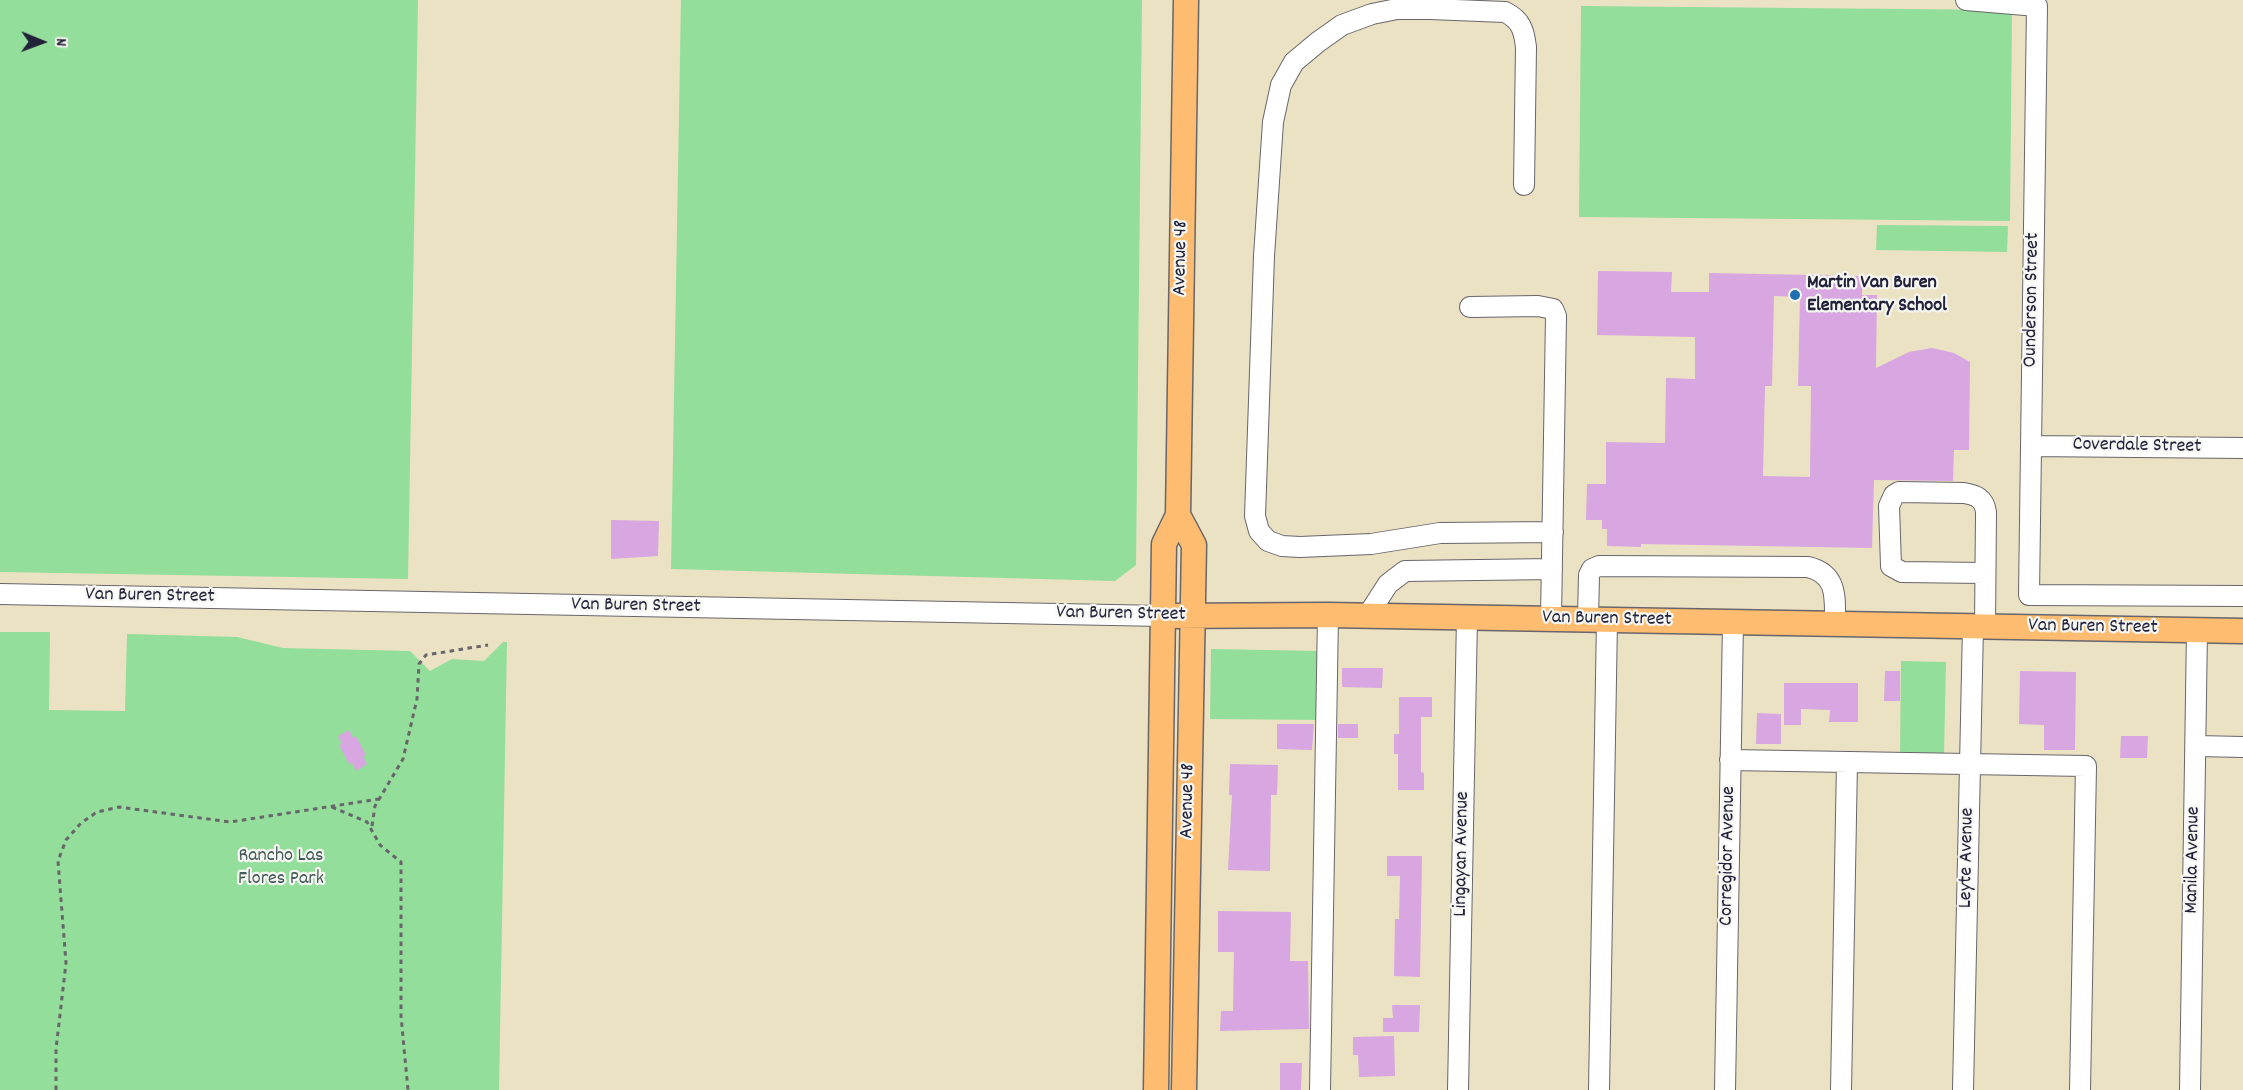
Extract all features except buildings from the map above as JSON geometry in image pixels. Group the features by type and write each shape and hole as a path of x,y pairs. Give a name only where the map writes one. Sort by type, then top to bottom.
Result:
{"main road":[{"name":"Avenue 48","path":"1156,1090 1164,544 1178,515 1186,0"},
{"name":"Avenue 48","path":"1178,515 1194,545 1184,1090"},
{"name":"Van Buren Street","path":"1164,616 1368,615 2243,631"}],"street":[{"name":"Ounderson Street","path":"1966,0 2037,6 2029,595 2243,596"},
{"path":"1524,185 1526,47 1521,25 1516,18 1505,12 1397,9 1372,14 1342,25 1294,62 1281,85 1273,122 1266,222 1255,516 1259,531 1268,541 1282,546 1396,541 1419,535 1477,531 1553,532"},
{"path":"1470,307 1538,306 1552,309 1556,316 1551,619"},
{"name":"Coverdale Street","path":"2031,446 2243,448"},
{"name":"Leyte Avenue","path":"1963,1090 1970,764 1979,626 1985,573 1985,504 1974,495 1899,492 1894,495 1889,507 1888,561 1896,571 1985,573"},
{"path":"1419,535 1419,569"},
{"path":"1393,579 1396,541"},
{"path":"1599,1090 1598,620 1589,575 1592,569 1599,566 1808,567 1824,574 1834,588 1835,624"},
{"path":"1368,615 1393,579 1405,571 1419,569 1552,570"},
{"name":"Van Buren Street","path":"0,594 1164,616"},
{"path":"1320,1090 1328,615"},
{"name":"Lingayan Avenue","path":"1458,1090 1467,617"},
{"name":"Corregidor Avenue","path":"1725,1090 1733,622"},
{"name":"Manila Avenue","path":"2190,1090 2197,630"},
{"path":"2196,746 2243,747"},
{"path":"1730,760 2086,766 2080,1090"},
{"path":"1841,1090 1847,762"}],"path":[{"path":"373,831 373,810 401,765 417,699 419,664 426,655 488,645"},
{"path":"56,1090 56,1049 66,963 58,861 61,849 72,831 97,812 119,807 230,822 379,799"},
{"path":"330,807 361,818 373,831 383,849 401,862 401,1016 408,1090"}],"green space":[{"path":"0,0 418,0 408,579 0,572"},
{"path":"681,0 1142,0 1136,565 1115,581 671,569"},
{"path":"1581,6 2012,10 2010,221 1579,217"},
{"path":"1877,225 2008,226 2007,252 1876,250"},
{"name":"Rancho Las Flores Park","path":"0,632 50,632 49,710 125,711 127,634 237,637 283,648 410,651 430,671 452,659 484,661 503,642 507,642 499,1090 0,1090"},
{"path":"1211,649 1320,651 1319,720 1210,719"},
{"path":"1901,661 1946,662 1944,755 1900,755"}],"place":[{"name":"Martin Van Buren Elementary School","path":"1795,295"}]}
